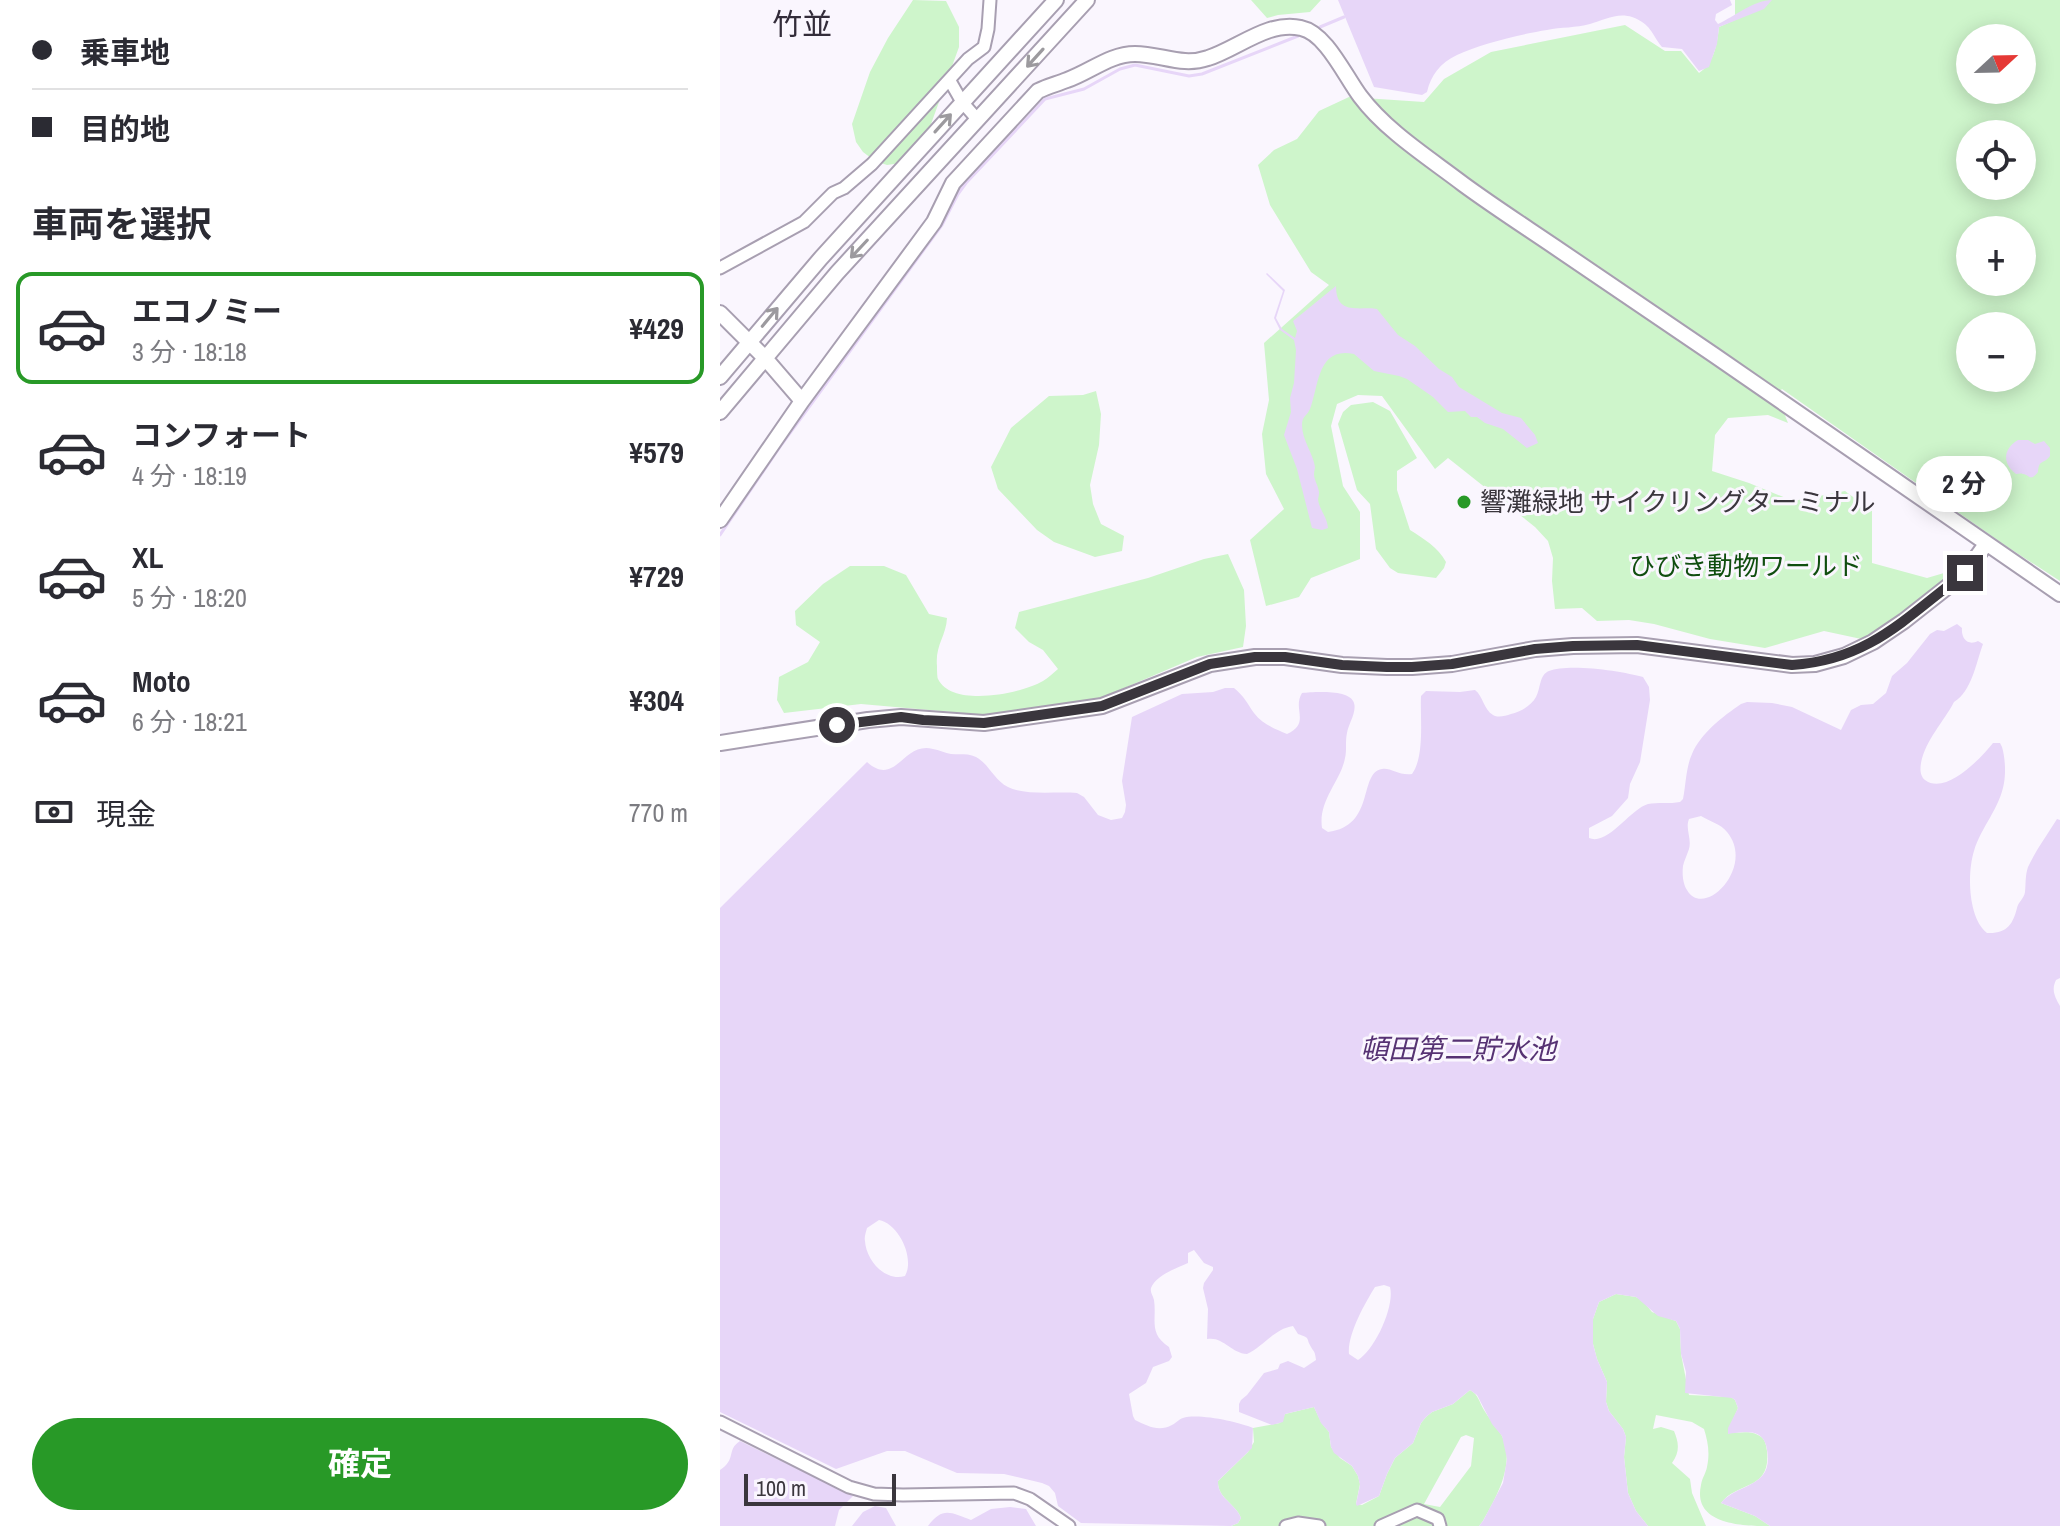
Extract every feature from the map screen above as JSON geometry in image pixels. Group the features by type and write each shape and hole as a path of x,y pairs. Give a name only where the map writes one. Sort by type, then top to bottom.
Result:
{"street":[{"path":"720,268 804,222 833,193 844,188 872,164 968,59 984,47 990,0"},
{"path":"720,377 821,258 1056,0"},
{"path":"720,412 837,273 1087,0"},
{"path":"720,520 802,401 934,222 953,183 1038,91 1125,55 1194,62 1285,26 1303,28 1315,34 1362,99 1399,136 1474,192 2060,594"},
{"path":"950,81 962,102 978,120"},
{"path":"720,313 802,401"},
{"path":"720,743 868,720 901,717 984,723 1102,706 1210,664 1255,657 1285,657 1342,665 1412,667 1452,664 1535,649 1637,645 1792,665 1815,664 1844,656 1873,642 1904,621 1965,573 1986,544"},
{"path":"720,1422 849,1487 874,1494 1014,1493 1030,1499 1069,1526"},
{"path":"1381,1526 1417,1510 1438,1519 1440,1526"},
{"path":"1286,1526 1298,1523 1319,1526"}],"green space":[{"path":"913,0 946,1 959,27 959,47 923,146 901,163 887,165 863,152 856,142 852,124 870,72"},
{"path":"1251,0 1321,0 1310,12 1267,18"},
{"name":"ひびき動物ワールド","path":"1735,0 2060,0 2060,581 1782,389 1771,399 1782,408 1788,423 1768,415 1728,418 1715,435 1712,471 1793,501 1845,491 1872,511 1872,563 1927,578 1944,573 1961,551 1966,555 1954,575 1913,609 1866,640 1824,631 1765,648 1710,639 1654,624 1629,620 1597,621 1582,608 1555,609 1553,558 1548,541 1535,527 1448,458 1435,469 1382,396 1358,395 1337,404 1331,426 1343,486 1360,512 1360,559 1311,578 1299,597 1266,606 1250,540 1284,509 1266,474 1262,434 1269,400 1264,343 1329,285 1311,272 1270,205 1258,165 1274,150 1297,139 1319,111 1349,97 1424,102 1444,79 1491,52 1625,25 1665,51 1681,51 1699,73 1711,59 1719,27 1735,20"},
{"path":"1096,391 1101,414 1099,445 1090,485 1093,504 1101,524 1124,536 1122,551 1095,557 1054,542 1037,530 998,489 991,467 1011,428 1049,396 1083,395"},
{"path":"1373,402 1390,411 1417,458 1397,471 1397,490 1410,530 1435,548 1446,562 1436,578 1398,573 1390,568 1376,549 1370,504 1357,490 1338,424 1343,412 1351,405"},
{"path":"1228,554 1244,590 1246,626 1243,647 1197,657 1103,697 1065,707 986,715 861,704 784,713 777,700 779,677 808,662 820,642 796,625 795,611 823,584 850,566 884,566 906,575 929,614 947,618 938,652 938,679 946,688 957,693 988,696 1033,686 1058,669 1043,650 1015,628 1019,612"},
{"path":"1616,1294 1636,1297 1652,1312 1676,1321 1680,1329 1689,1395 1731,1397 1738,1408 1728,1432 1751,1433 1764,1440 1767,1464 1764,1473 1721,1503 1755,1516 1770,1526 1734,1524 1712,1516 1700,1498 1708,1452 1704,1429 1692,1422 1656,1415 1653,1429 1661,1427 1674,1431 1678,1447 1672,1463 1690,1479 1692,1493 1706,1526 1648,1526 1636,1511 1628,1493 1624,1457 1626,1437 1609,1411 1607,1382 1593,1344 1593,1319 1599,1302"},
{"path":"1470,1390 1473,1392 1506,1446 1503,1480 1479,1526 1231,1526 1241,1518 1220,1492 1218,1481 1248,1452 1254,1442 1253,1428 1280,1423 1285,1414 1314,1407 1329,1432 1331,1447 1352,1466 1358,1476 1360,1484 1356,1504 1362,1505 1379,1496 1395,1458 1413,1443 1426,1417 1453,1404","holes":["1461,1437 1474,1438 1471,1466 1440,1507 1424,1504"]}],"water":[{"path":"1338,0 1730,0 1732,5 1716,14 1718,24 1751,5 1772,0 1764,9 1719,27 1709,67 1699,71 1682,49 1662,47 1643,23 1621,15 1585,25 1513,37 1466,51 1441,66 1427,92 1422,95 1374,87"},
{"path":"1267,273 1285,290 1276,318 1282,329 1295,338 1297,331 1293,321 1336,286 1337,295 1344,306 1377,309 1398,335 1452,377 1459,387 1502,413 1521,418 1538,443 1527,448 1503,429 1471,417 1465,411 1448,412 1407,379 1374,371 1354,354 1333,356 1322,370 1310,409 1302,422 1302,431 1315,467 1319,504 1328,528 1312,528 1297,469 1284,435 1291,412 1296,350 1294,340 1280,330 1274,318 1283,291"},
{"path":"2018,440 2035,444 2044,441 2050,448 2050,456 2040,464 2033,477 2016,474 2008,465 2007,452"},
{"name":"頓田第二貯水池","path":"1957,624 1966,640 1983,644 1969,684 1927,746 1921,772 1925,780 1934,784 1943,783 1963,773 1993,743 2000,743 2002,747 2005,779 2002,792 1977,842 1970,871 1976,917 1987,933 2000,932 2011,923 2024,894 2028,867 2057,819 2060,820 2060,978 2056,980 2054,990 2060,1006 2060,1526 1770,1526 1755,1516 1721,1503 1754,1483 1766,1470 1768,1459 1764,1440 1750,1432 1728,1434 1738,1408 1732,1398 1685,1393 1686,1372 1676,1321 1658,1316 1636,1297 1616,1294 1599,1302 1593,1319 1593,1344 1607,1382 1609,1411 1626,1437 1624,1457 1628,1493 1636,1511 1648,1526 1479,1526 1503,1483 1507,1459 1502,1436 1477,1395 1470,1390 1453,1404 1426,1417 1413,1443 1395,1458 1379,1496 1357,1506 1358,1476 1352,1466 1334,1453 1329,1432 1314,1407 1285,1414 1283,1422 1272,1425 1239,1412 1241,1400 1264,1373 1278,1369 1280,1364 1288,1361 1304,1368 1316,1360 1315,1353 1307,1338 1298,1334 1293,1326 1280,1331 1247,1354 1218,1340 1207,1339 1208,1309 1203,1288 1213,1267 1204,1263 1194,1250 1188,1253 1188,1263 1163,1275 1151,1288 1156,1331 1169,1347 1172,1357 1153,1367 1146,1383 1129,1394 1135,1420 1153,1427 1167,1427 1183,1418 1198,1417 1253,1428 1252,1448 1218,1481 1220,1492 1241,1518 1231,1526 1081,1523 1058,1506 1055,1493 1042,1483 1004,1474 957,1473 905,1451 887,1451 836,1469 720,1412 720,908 867,762 885,770 923,748 970,755 981,760 1008,787 1032,792 1077,793 1098,815 1111,820 1122,818 1125,812 1122,781 1132,717 1182,694 1234,688 1261,720 1287,734 1294,730 1300,720 1299,699 1302,693 1339,693 1351,699 1354,710 1347,733 1343,766 1323,808 1322,828 1328,832 1343,828 1353,820 1375,773 1385,769 1412,774 1419,757 1421,696 1426,691 1475,690 1490,713 1502,716 1518,712 1531,703 1538,693 1543,675 1549,671 1569,668 1623,672 1643,677 1649,687 1650,700 1640,762 1630,784 1628,798 1612,816 1589,828 1589,838 1596,839 1604,837 1641,807 1680,802 1696,746 1713,726 1741,704 1772,703 1792,707 1841,730 1851,710 1873,704 1886,693 1892,676 1907,663 1930,634 1937,630 1944,631","holes":["1701,816 1727,832 1734,846 1735,860 1732,874 1724,885 1704,899 1695,898 1687,890 1683,876 1690,845 1689,819","879,1220 899,1235 908,1260 905,1276 890,1276 873,1262 866,1248 867,1228","1375,1287 1390,1287 1390,1305 1377,1338 1358,1360 1349,1354 1349,1346 1362,1310"]},
{"path":"740,1441 853,1496 839,1510 835,1526 720,1526 720,1470"},
{"path":"875,1506 886,1508 896,1526 852,1526 863,1512"},
{"path":"991,1509 1026,1509 1036,1526 928,1526 943,1513 971,1520"}],"waterway":[{"path":"1320,27 1344,17"},
{"path":"720,535 782,444 942,225 966,183 1045,99 1084,89 1120,69 1135,65 1189,76 1202,74 1298,36"}],"place":[{"name":"響灘緑地 サイクリングターミナル","path":"1464,502"}],"district":[{"name":"竹並","path":"802,25"}],"route":[{"path":"837,725 901,717 984,723 1102,706 1210,664 1255,657 1285,657 1342,665 1412,667 1452,664 1535,649 1637,645 1792,665 1815,664 1844,656 1873,642 1965,573"}]}
